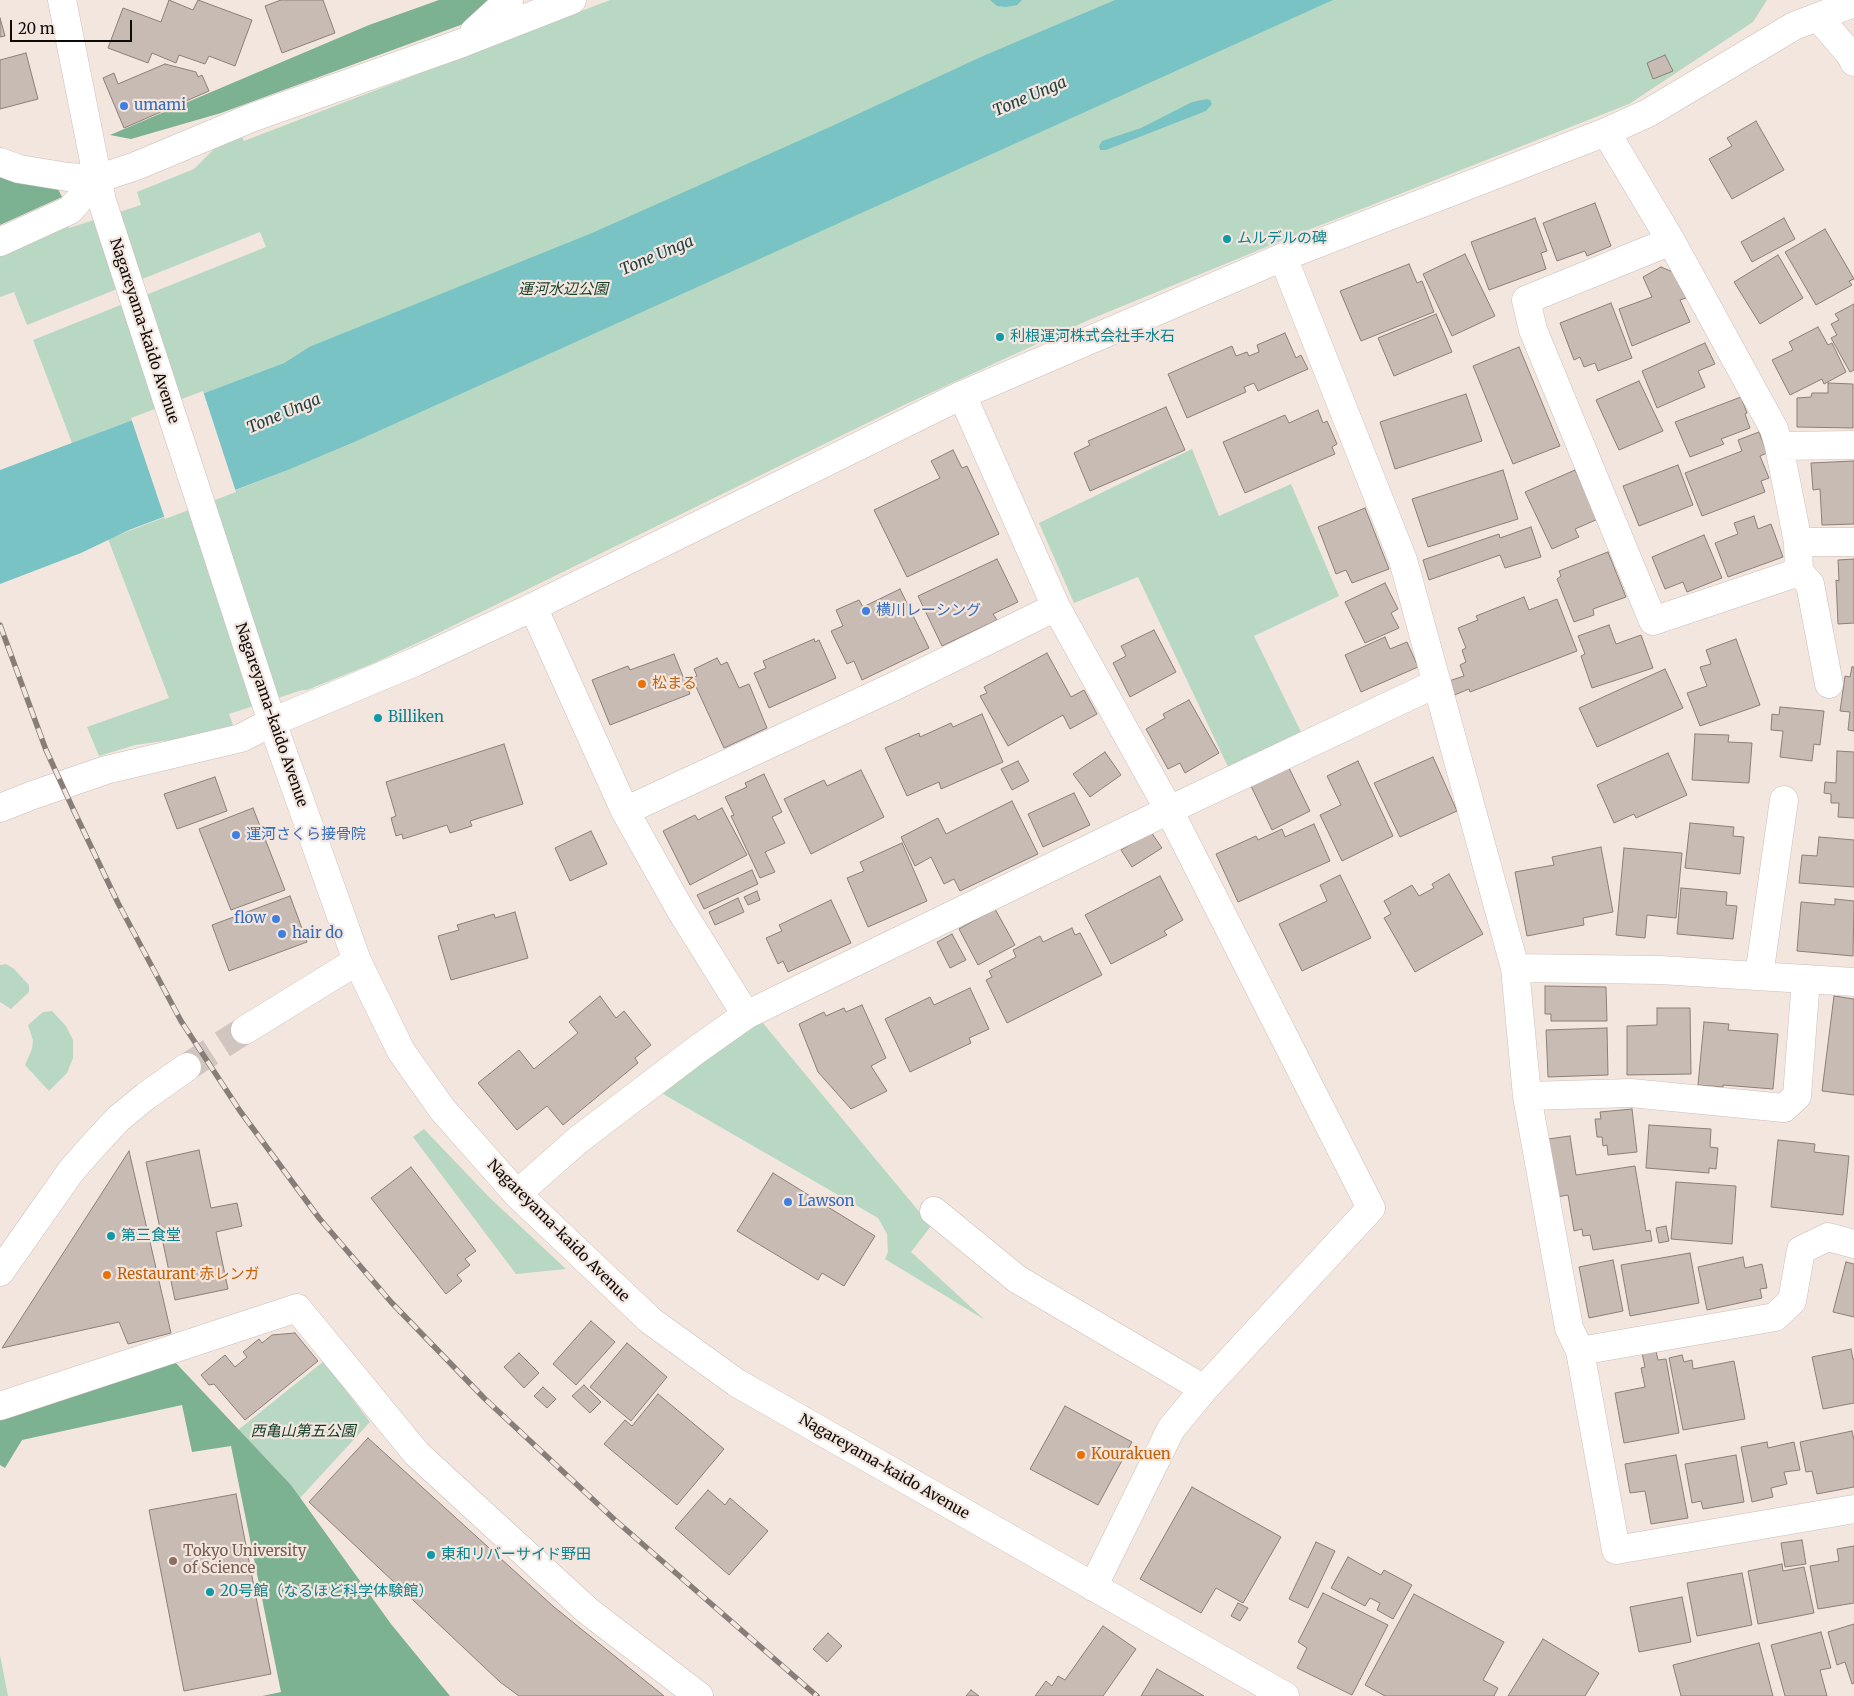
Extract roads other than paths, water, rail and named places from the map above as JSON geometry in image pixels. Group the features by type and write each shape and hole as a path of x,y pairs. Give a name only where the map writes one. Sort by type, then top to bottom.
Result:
{"street":[{"name":"Nagareyama-kaido Avenue","path":"62,0 97,179 107,216 269,712 357,960 401,1051 442,1109 517,1194 651,1321 737,1383 1285,1696"},
{"path":"462,43 509,0"},
{"path":"0,162 19,169 68,177 97,179 136,166 251,118 462,43 572,0"},
{"path":"0,808 106,770 241,738 269,712 416,662 533,607 962,395 1283,257 1648,114 1794,26 1854,3"},
{"path":"1818,17 1850,54 1854,62"},
{"path":"1606,132 1671,241 1774,429 1798,542 1799,572 1810,584 1829,684"},
{"path":"0,242 70,210 97,179"},
{"path":"1671,241 1526,300 1533,330 1653,621 1799,572"},
{"path":"1283,257 1402,560 1515,968 1527,1096 1569,1328 1580,1350 1616,1550 1854,1509"},
{"path":"962,395 1056,607 1169,810 1371,1208 1204,1389 1171,1429 1093,1587"},
{"path":"1779,446 1854,445"},
{"path":"1798,542 1854,542"},
{"path":"533,607 625,811 680,909 746,1015"},
{"path":"625,811 899,684 1056,607"},
{"path":"517,1194 578,1140 695,1051 746,1015 1169,810 1437,683"},
{"path":"1759,976 1784,800"},
{"path":"245,1030 357,960"},
{"path":"1515,968 1660,970 1854,982"},
{"path":"1527,1096 1631,1092 1784,1108 1797,1096 1806,979"},
{"path":"0,1272 72,1171 93,1146 118,1119 146,1096 187,1067"},
{"path":"934,1211 1017,1279 1204,1389"},
{"path":"1580,1350 1776,1317 1792,1301 1801,1250 1828,1237 1854,1244"},
{"path":"0,1406 297,1308 358,1385 417,1454 588,1611 699,1696"}],"water":[{"path":"990,0 1022,0 1017,5 1006,7 997,6"},
{"name":"Tone Unga","path":"1115,0 1333,0 352,443 288,470 129,530 81,553 0,584 0,470 284,363 309,347 592,233 983,56"},
{"path":"1207,99 1212,104 1206,111 1106,150 1100,150 1099,146 1102,141 1141,128 1192,102"}],"tunnel":[{"path":"187,1067 245,1030"}],"railway":[{"path":"0,625 46,750 118,903 181,1021 240,1111 319,1218 391,1302 484,1398 615,1520 817,1696"}],"place":[{"name":"umami","path":"124,106"},
{"name":"ムルデルの碑","path":"1227,239"},
{"name":"利根運河株式会社手水石","path":"1000,337"},
{"name":"横川レーシング","path":"866,611"},
{"name":"松まる","path":"642,684"},
{"name":"Billiken","path":"378,718"},
{"name":"運河さくら接骨院","path":"236,835"},
{"name":"flow","path":"276,919"},
{"name":"hair do","path":"282,934"},
{"name":"Lawson","path":"788,1202"},
{"name":"第三食堂","path":"111,1236"},
{"name":"Restaurant 赤レンガ","path":"107,1275"},
{"name":"Kourakuen","path":"1081,1455"},
{"name":"東和リバーサイド野田","path":"431,1555"},
{"name":"Tokyo University of Science","path":"173,1561"},
{"name":"20号館（なるほど科学体験館）","path":"210,1592"}],"park label":[{"name":"運河水辺公園","path":"563,290"},
{"name":"西亀山第五公園","path":"303,1432"}]}
